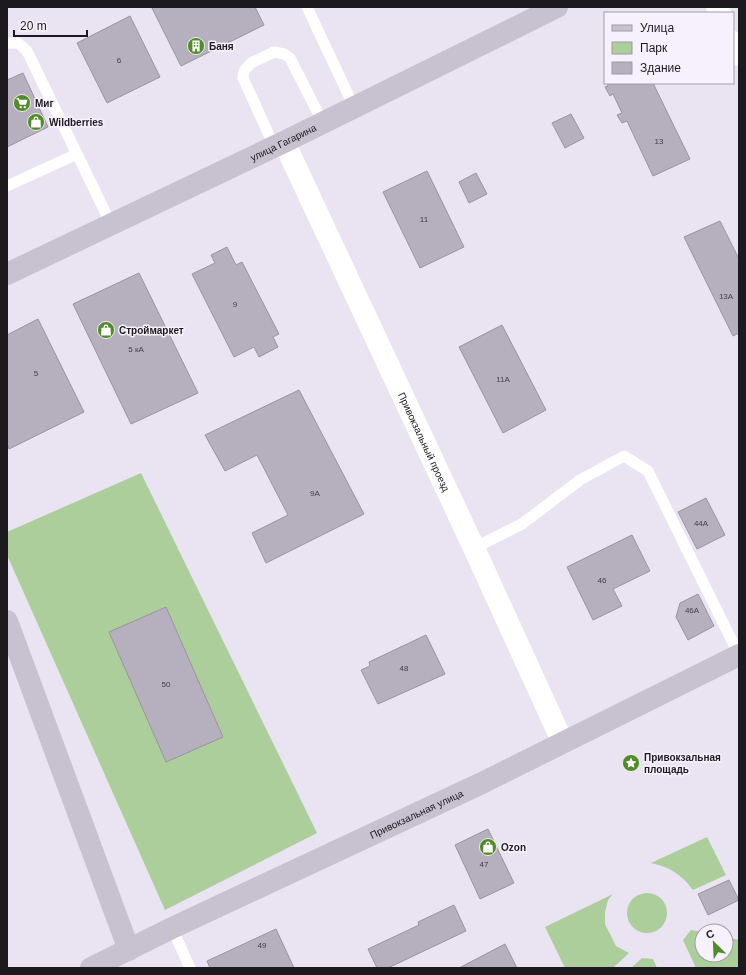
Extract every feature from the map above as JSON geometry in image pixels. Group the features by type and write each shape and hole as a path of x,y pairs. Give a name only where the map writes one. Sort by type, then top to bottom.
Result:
{"street":[{"name":"улица Гагарина","path":"7,273 279,144 557,7"},
{"path":"734,44 739,55"},
{"name":"Привокзальный проезд","path":"279,144 474,548 563,743"},
{"path":"7,621 129,950"},
{"name":"Привокзальная улица","path":"91,968 172,928 482,783 739,655"}],"lane":[{"path":"306,7 354,107"},
{"path":"7,43 18,44 27,51 111,224"},
{"path":"279,144 243,78 244,71 251,63 274,52 284,54 290,58 322,123"},
{"path":"7,186 77,154"},
{"path":"474,548 522,524 580,480 624,456 648,472 739,655"},
{"path":"172,928 190,968"}],"green space":[{"path":"141,473 317,833 165,910 7,555 7,532"},
{"path":"707,837 726,875 693,890 675,872 651,863"},
{"path":"647,893 655,895 661,899 665,905 667,913 665,921 661,927 655,931 647,933 639,931 633,927 629,921 627,913 629,905 633,899 639,895"},
{"path":"613,894 608,900 605,912 605,924 616,946 629,953 613,968 565,968 545,927"},
{"path":"691,930 694,931 694,963 734,963 734,939 739,940 739,967 696,968 683,940"},
{"path":"642,958 653,959 657,968 631,968"}],"building":[{"name":"Баня","path":"255,7 264,25 181,66 152,8"},
{"path":"130,16 160,77 107,103 77,43"},
{"name":"Миг","path":"23,73 48,127 7,147 7,80"},
{"path":"607,84 653,84 690,159 653,176 627,121 622,123 617,115 622,113 613,94 610,96 605,87 608,86"},
{"path":"571,114 584,138 565,148 552,123"},
{"path":"427,171 464,247 420,268 383,192"},
{"path":"476,173 487,194 469,203 459,182"},
{"path":"720,221 739,259 739,333 733,336 684,237"},
{"path":"227,247 236,265 242,262 279,334 273,337 278,347 259,357 254,347 234,357 192,274 215,263 211,255"},
{"path":"139,273 198,393 131,424 73,304"},
{"path":"38,319 84,412 9,449 7,444 7,335"},
{"path":"502,325 546,410 503,433 459,347"},
{"path":"299,390 364,514 266,563 252,533 288,515 257,455 225,471 205,435"},
{"path":"706,498 725,535 697,549 678,512"},
{"path":"632,535 650,571 613,589 622,606 593,620 567,567"},
{"path":"698,594 714,626 688,640 676,617 680,603"},
{"path":"166,607 223,737 166,762 109,632"},
{"path":"426,635 445,674 378,704 361,670 370,666 369,662"},
{"path":"488,829 514,883 480,899 455,845"},
{"path":"729,880 739,900 708,915 698,894"},
{"path":"454,905 466,931 388,968 377,968 368,949 419,925 418,922"},
{"path":"276,929 294,968 210,968 207,961"},
{"path":"505,944 517,968 459,968"}],"place":[{"name":"Баня","path":"196,46"},
{"name":"Миг","path":"22,103"},
{"name":"Wildberries","path":"36,122"},
{"name":"Строймаркет","path":"106,330"},
{"name":"Привокзальная площадь","path":"631,763"},
{"name":"Ozon","path":"488,847"}]}
